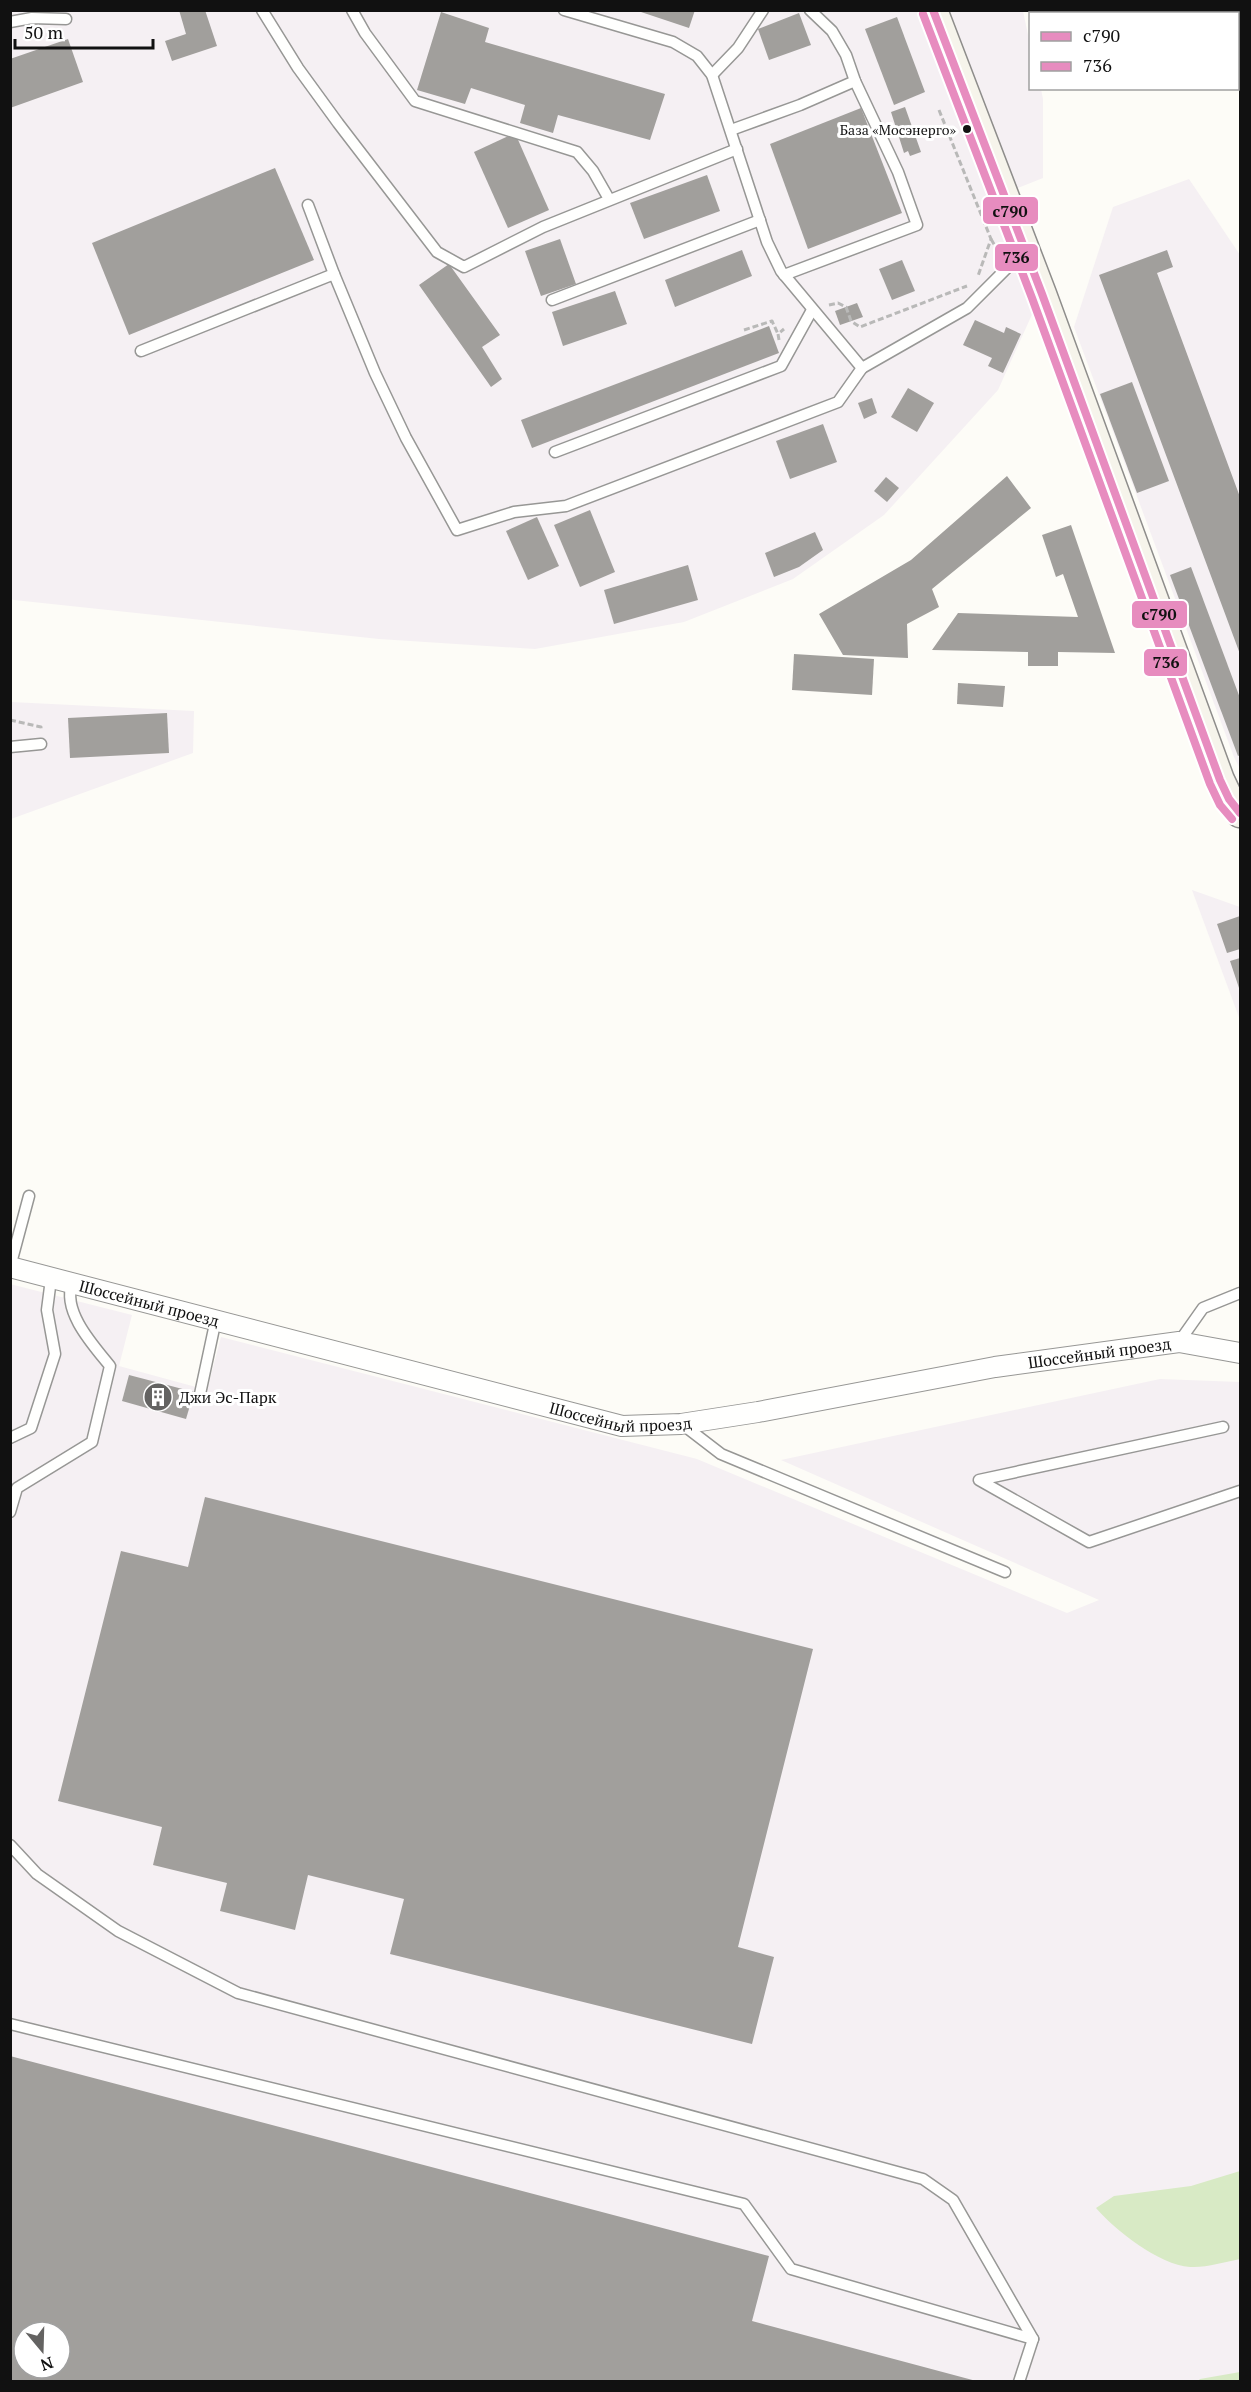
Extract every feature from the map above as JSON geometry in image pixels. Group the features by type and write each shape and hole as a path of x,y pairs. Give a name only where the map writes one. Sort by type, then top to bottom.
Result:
{"street":[{"path":"933,10 1025,250 1220,780 1229,799 1240,813"},
{"name":"Шоссейный проезд","path":"10,1267 622,1426 681,1424 758,1412 995,1367 1179,1342 1240,1353"}],"lane":[{"path":"262,10 298,68 437,252 464,267 543,226 737,149"},
{"path":"352,10 365,33 415,101 577,152 593,171 609,199"},
{"path":"564,10 673,42 697,56 712,75 767,242 784,275 862,368"},
{"path":"712,75 738,48 763,10"},
{"path":"784,275 917,225 898,172 855,81 846,56 832,31 810,10"},
{"path":"10,22 32,18 66,19"},
{"path":"731,129 800,105 855,81"},
{"path":"308,205 380,384 406,438 457,530 514,512 566,506 838,402 862,368 967,308 1025,250"},
{"path":"552,300 760,220"},
{"path":"141,351 334,274"},
{"path":"555,453 781,366 812,310"},
{"path":"10,747 41,744"},
{"path":"10,1267 29,1196"},
{"path":"10,1438 31,1428 55,1354 47,1310 51,1278"},
{"path":"10,1512 14,1487 92,1442 110,1366 77,1324 70,1291 72,1284"},
{"path":"1179,1342 1203,1308 1240,1293"},
{"path":"200,1395 216,1319"},
{"path":"681,1424 722,1454 1005,1572"},
{"path":"1223,1427 979,1480 1089,1542 1240,1491"},
{"path":"10,1845 37,1874 118,1931 238,1993 923,2179 953,2200 1033,2339 1019,2382"},
{"path":"10,2024 744,2204 791,2269 1033,2339"}],"path":[{"path":"778,334 812,310 838,303 846,307 851,321 860,327 975,283 992,239 939,111"},
{"path":"744,330 772,321 780,345"},
{"path":"10,720 41,727 41,744"}],"shaded area":[{"path":"10,11 918,11 1034,310 998,390 884,515 793,579 684,622 535,649 379,639 10,599"},
{"path":"945,11 1023,11 1029,39 1029,90 1041,90 1043,99 1043,178 1013,190"},
{"path":"1189,179 1240,255 1240,769 1074,327 1113,207"},
{"path":"11,702 194,711 193,753 11,819"},
{"path":"1192,890 1240,907 1240,1020"},
{"path":"10,1284 132,1315 119,1366 207,1390 221,1337 697,1459 1067,1613 1099,1600 781,1460 1160,1379 1240,1382 1240,2381 11,2381"}],"green space":[{"path":"1240,2171 1240,2259 1202,2267 1178,2265 1152,2253 1126,2236 1096,2208 1114,2196 1191,2186"},
{"path":"1240,2372 1240,2381 1198,2381 1200,2379"}],"building":[{"path":"179,10 205,10 217,46 172,61 165,41 186,34"},
{"path":"635,10 695,10 689,28"},
{"path":"441,12 489,28 485,42 665,94 650,140 558,115 553,133 520,123 525,105 471,88 465,104 417,90"},
{"path":"799,13 811,45 769,60 758,29"},
{"path":"897,17 925,92 894,105 865,29"},
{"path":"68,39 83,82 10,108 10,59"},
{"path":"905,107 921,152 910,156 908,151 904,153 891,112"},
{"path":"861,108 902,213 808,249 770,144"},
{"path":"515,133 549,210 508,228 474,152"},
{"path":"275,168 314,260 129,335 92,243"},
{"path":"707,175 720,211 644,239 630,203"},
{"path":"560,239 576,284 541,296 525,251"},
{"path":"742,250 752,276 675,307 665,280"},
{"path":"1167,250 1173,267 1157,273 1240,497 1240,654 1099,275"},
{"path":"902,260 915,291 892,300 879,269"},
{"path":"449,264 500,335 482,347 502,379 491,387 419,285"},
{"path":"615,291 627,324 563,346 552,312"},
{"path":"857,303 863,317 840,325 835,311"},
{"path":"975,320 1004,333 1006,327 1021,334 1003,373 988,366 992,358 963,345"},
{"path":"769,326 779,353 532,448 521,420"},
{"path":"1132,382 1169,481 1137,493 1100,394"},
{"path":"908,388 934,403 917,432 891,417"},
{"path":"872,398 877,413 864,419 858,403"},
{"path":"823,424 837,462 790,479 776,441"},
{"path":"1007,476 1031,508 932,589 939,607 907,624 908,658 843,655 819,614 911,560"},
{"path":"886,477 899,488 887,502 874,491"},
{"path":"590,510 615,572 580,587 554,525"},
{"path":"537,517 559,566 528,580 506,531"},
{"path":"1071,525 1115,653 1058,652 1058,666 1028,666 1028,652 932,650 958,613 1078,617 1063,574 1056,577 1042,535"},
{"path":"815,532 823,550 799,567 774,577 765,553"},
{"path":"688,565 698,600 614,624 604,590"},
{"path":"1191,567 1240,698 1240,755 1238,756 1170,575"},
{"path":"794,654 874,659 872,695 792,690"},
{"path":"958,683 1005,686 1003,707 957,704"},
{"path":"167,713 169,753 70,758 68,718"},
{"path":"1240,916 1240,949 1227,953 1217,924"},
{"path":"1240,958 1240,991 1230,961"},
{"name":"Джи Эс-Парк","path":"129,1375 194,1392 186,1419 122,1401"},
{"path":"205,1497 813,1649 738,1947 774,1957 752,2044 390,1954 404,1899 308,1875 295,1930 220,1911 227,1883 153,1865 162,1827 58,1801 121,1551 188,1567"},
{"path":"10,2056 769,2256 752,2321 980,2382 10,2382"}],"transit line":[{"name":"с790","path":"933,10 1042,294 1220,780 1229,799 1240,813"},
{"name":"736","path":"923,14 1032,298 1210,784 1220,805 1232,819"}],"place":[{"name":"База «Мосэнерго»","path":"967,129"},
{"name":"Джи Эс-Парк","path":"158,1397"}]}
